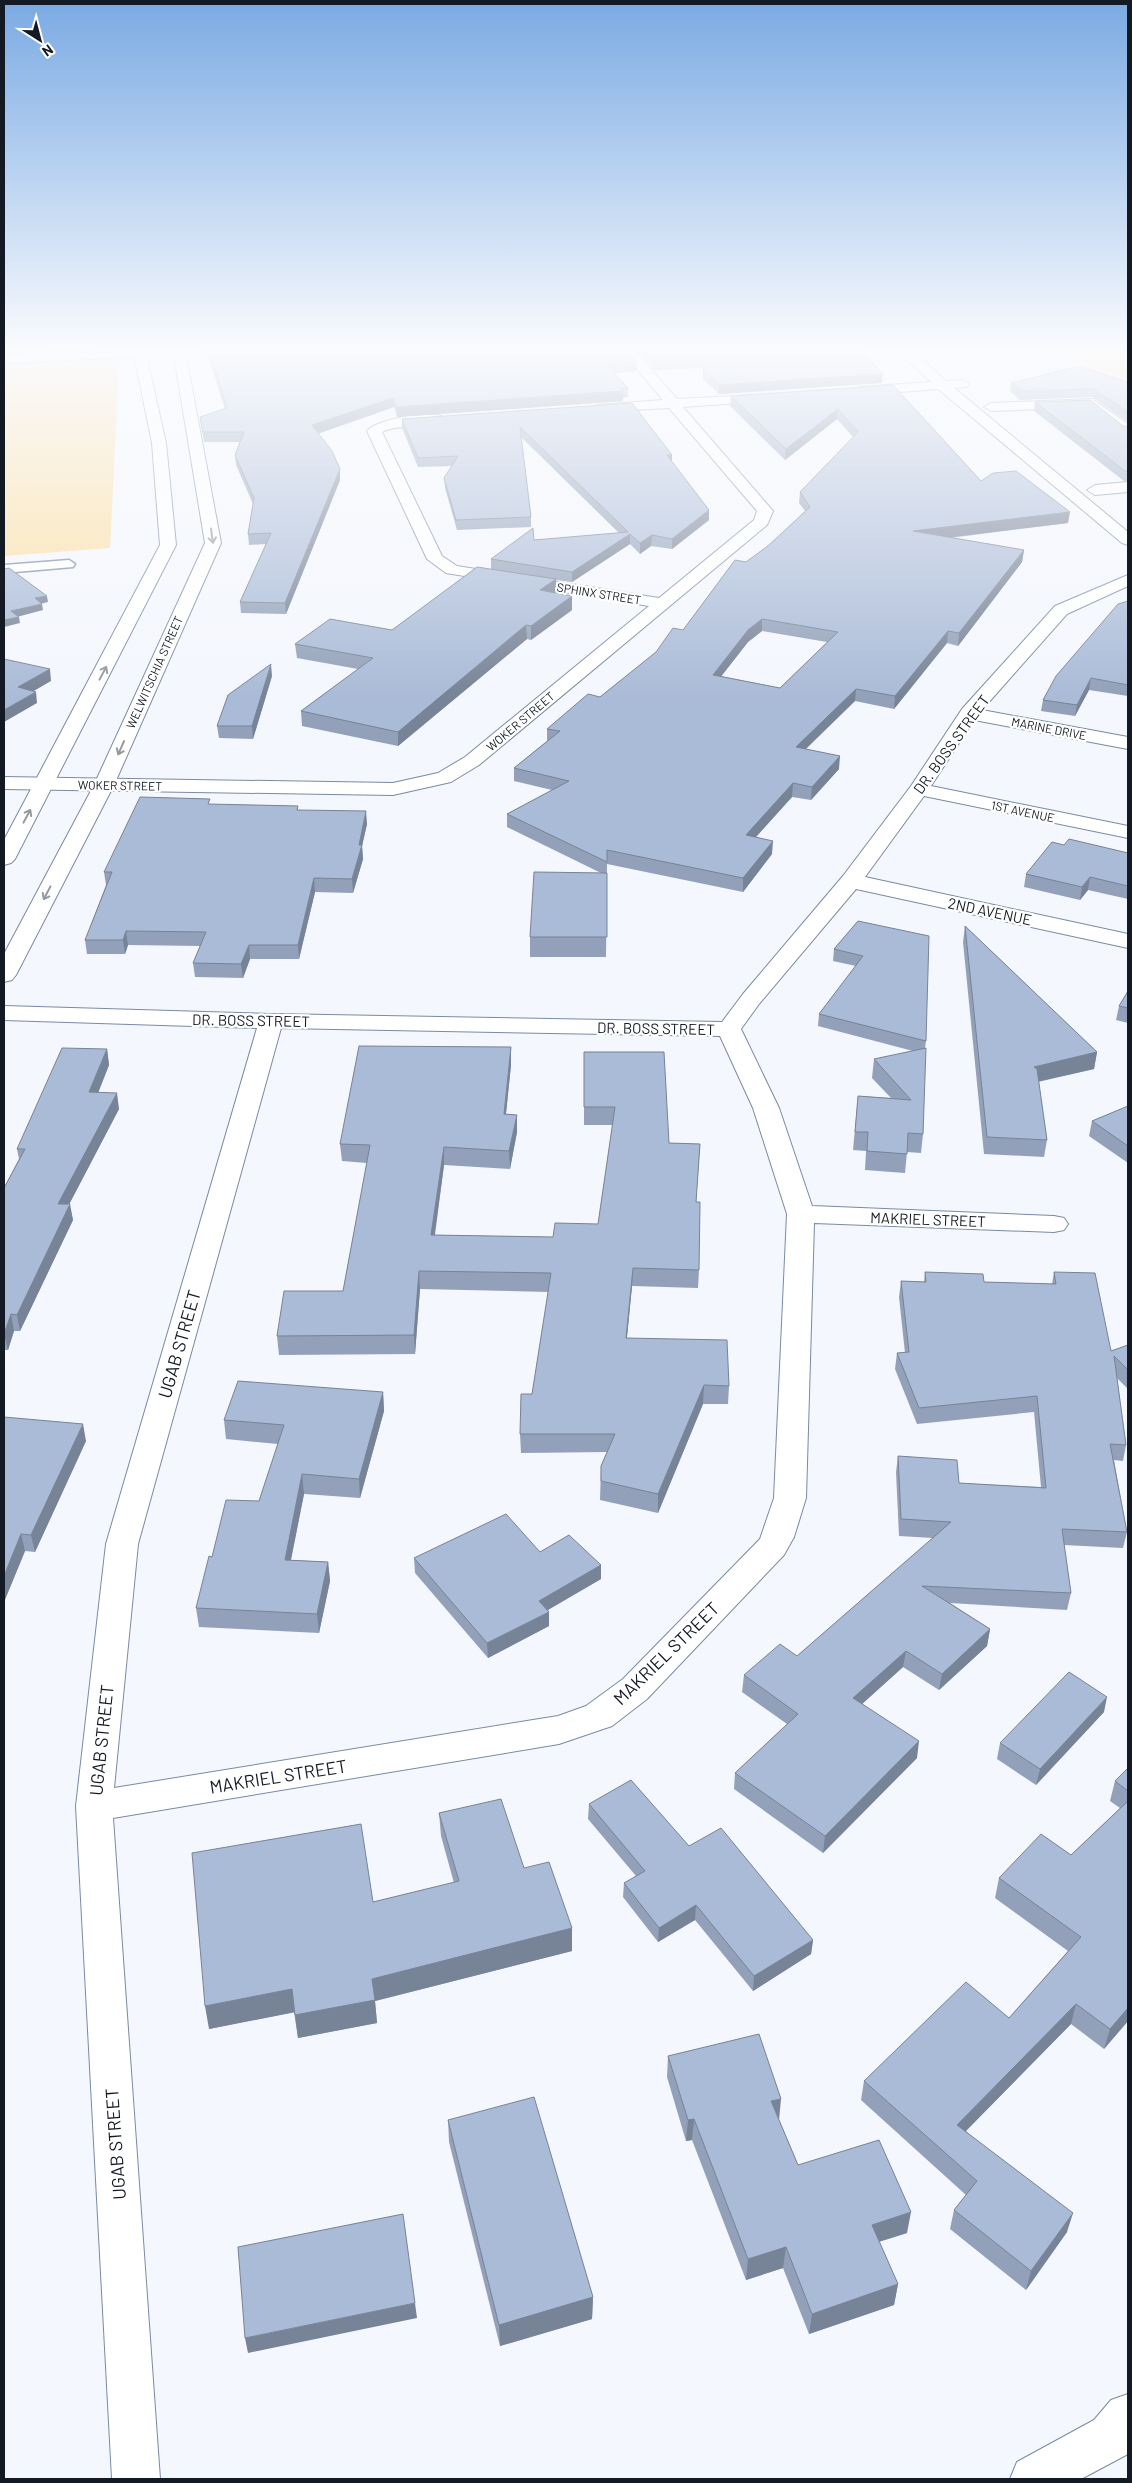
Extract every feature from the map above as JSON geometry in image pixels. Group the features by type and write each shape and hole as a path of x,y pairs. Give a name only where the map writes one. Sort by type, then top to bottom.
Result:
{"street":[{"path":"4,859 168,545 161,466"},
{"name":"WELWITSCHIA STREET","path":"4,975 104,785 213,543 199,466"},
{"name":"SPHINX STREET","path":"390,466 434,559 452,570 661,603"},
{"name":"WOKER STREET","path":"4,783 393,789 444,778 472,760 761,522 765,511 726,466"},
{"path":"1039,466 1128,540"},
{"path":"1108,501 1091,487 1128,487"},
{"name":"DR. BOSS STREET","path":"4,1013 271,1021 729,1029 751,999 851,881 919,789 969,714 1061,610 1128,580"},
{"name":"MARINE DRIVE","path":"969,714 1128,743"},
{"name":"1ST AVENUE","path":"919,789 1128,832"},
{"name":"2ND AVENUE","path":"851,881 1128,941"},
{"name":"UGAB STREET","path":"136,2479 94,1806 122,1544 271,1021"},
{"name":"MAKRIEL STREET","path":"94,1806 559,1730 600,1716 635,1689 772,1547 783,1524 790,1498 801,1214 766,1108 729,1029"},
{"name":"MAKRIEL STREET","path":"801,1214 1054,1224"},
{"path":"1034,2479 1111,2438 1128,2417"}],"lane":[{"path":"4,569 69,564"}],"shaded area":[{"path":"4,466 114,466 110,548 4,556"}],"building":[{"path":"240,466 339,466 340,469 285,603 240,602 271,533 248,534 254,498"},
{"path":"452,466 525,466 531,517 456,520 444,478"},
{"path":"560,466 675,466 709,510 672,539 652,535 640,543 630,534 572,572 491,559 533,528 534,540 628,532"},
{"path":"825,466 967,466 981,481 993,473 1016,471 1070,512 913,531 1024,550 959,633 948,631 895,696 856,689 796,747 840,756 812,787 793,783 746,835 773,841 743,878 607,850 607,862 507,814 569,781 514,768 560,731 547,729 588,694 600,697 656,652 673,628 683,630 735,560 746,562 769,545 810,507 800,492","holes":["762,619 838,632 780,688 713,675 748,630"]},
{"path":"1118,466 1128,466 1128,471"},
{"path":"477,567 556,579 540,590 572,596 531,626 526,625 398,732 301,711 373,658 295,644 330,619 392,630"},
{"path":"9,568 47,596 35,598 42,604 11,611 19,617 4,620 4,569"},
{"path":"1128,601 1128,685 1091,678 1077,705 1043,700 1056,676 1118,604"},
{"path":"4,659 50,669 18,687 36,692 4,710"},
{"path":"271,664 252,726 217,726 228,695"},
{"path":"140,797 210,799 208,804 298,806 297,810 366,811 359,845 362,845 352,879 314,878 298,945 249,945 241,964 193,963 206,932 126,931 123,940 85,940 112,872 104,872"},
{"path":"1069,839 1128,853 1128,886 1090,877 1082,887 1026,874 1052,842 1064,845"},
{"path":"534,872 607,873 607,937 530,937"},
{"path":"858,921 929,936 926,1041 819,1014 863,956 834,949"},
{"path":"965,926 1097,1052 1034,1067 1037,1069 1047,1140 987,1137"},
{"path":"1128,991 1128,1008 1119,1006"},
{"path":"359,1046 511,1047 504,1114 517,1115 509,1151 444,1147 431,1235 553,1237 555,1223 598,1224 615,1107 584,1107 584,1052 664,1052 669,1143 700,1144 696,1202 700,1202 699,1270 633,1268 626,1338 727,1340 729,1386 704,1385 658,1494 601,1481 601,1466 615,1434 520,1434 521,1394 532,1394 551,1273 419,1271 414,1335 277,1336 284,1291 343,1291 370,1145 340,1144"},
{"path":"62,1048 107,1049 89,1092 117,1093 58,1204 70,1204 17,1315 11,1314 4,1334 4,1188 25,1149 17,1149"},
{"path":"926,1048 923,1134 908,1133 907,1154 867,1151 868,1132 855,1132 858,1096 911,1100 874,1059"},
{"path":"1128,1106 1128,1146 1092,1121"},
{"path":"925,1272 983,1274 984,1282 1056,1284 1054,1272 1095,1273 1111,1351 1128,1345 1128,1370 1114,1356 1126,1445 1110,1444 1127,1532 1062,1529 1071,1593 922,1586 990,1629 942,1674 906,1651 853,1698 919,1741 825,1836 735,1773 798,1714 744,1675 780,1644 797,1656 951,1522 901,1519 898,1456 957,1460 959,1483 1046,1488 1037,1396 919,1408 897,1353 909,1352 901,1281 926,1282"},
{"path":"238,1381 383,1392 359,1479 302,1474 285,1560 328,1562 317,1614 196,1608 209,1556 212,1557 226,1500 259,1501 284,1425 224,1420"},
{"path":"4,1417 83,1424 31,1535 21,1534 4,1576"},
{"path":"506,1514 540,1552 569,1535 601,1565 539,1601 549,1612 487,1643 414,1558"},
{"path":"1069,1672 1107,1697 1040,1769 1000,1743"},
{"path":"1128,1768 1128,1791 1115,1781"},
{"path":"631,1780 689,1846 721,1828 813,1940 754,1976 696,1905 659,1928 624,1883 645,1871 589,1804"},
{"path":"501,1799 524,1868 549,1862 572,1928 372,1979 375,2000 295,2015 292,1989 205,2006 192,1853 361,1824 373,1902 459,1881 439,1813"},
{"path":"1128,1801 1128,2008 1110,2029 1076,2004 957,2125 1073,2213 1031,2271 954,2210 977,2181 864,2081 966,1982 1009,2018 1081,1937 999,1878 1041,1834 1071,1855"},
{"path":"759,2034 781,2099 771,2101 798,2165 879,2140 911,2212 872,2225 898,2284 812,2314 786,2247 748,2259 694,2119 688,2120 668,2056"},
{"path":"534,2097 593,2297 499,2325 448,2120"},
{"path":"403,2214 415,2303 245,2338 238,2247"}]}
